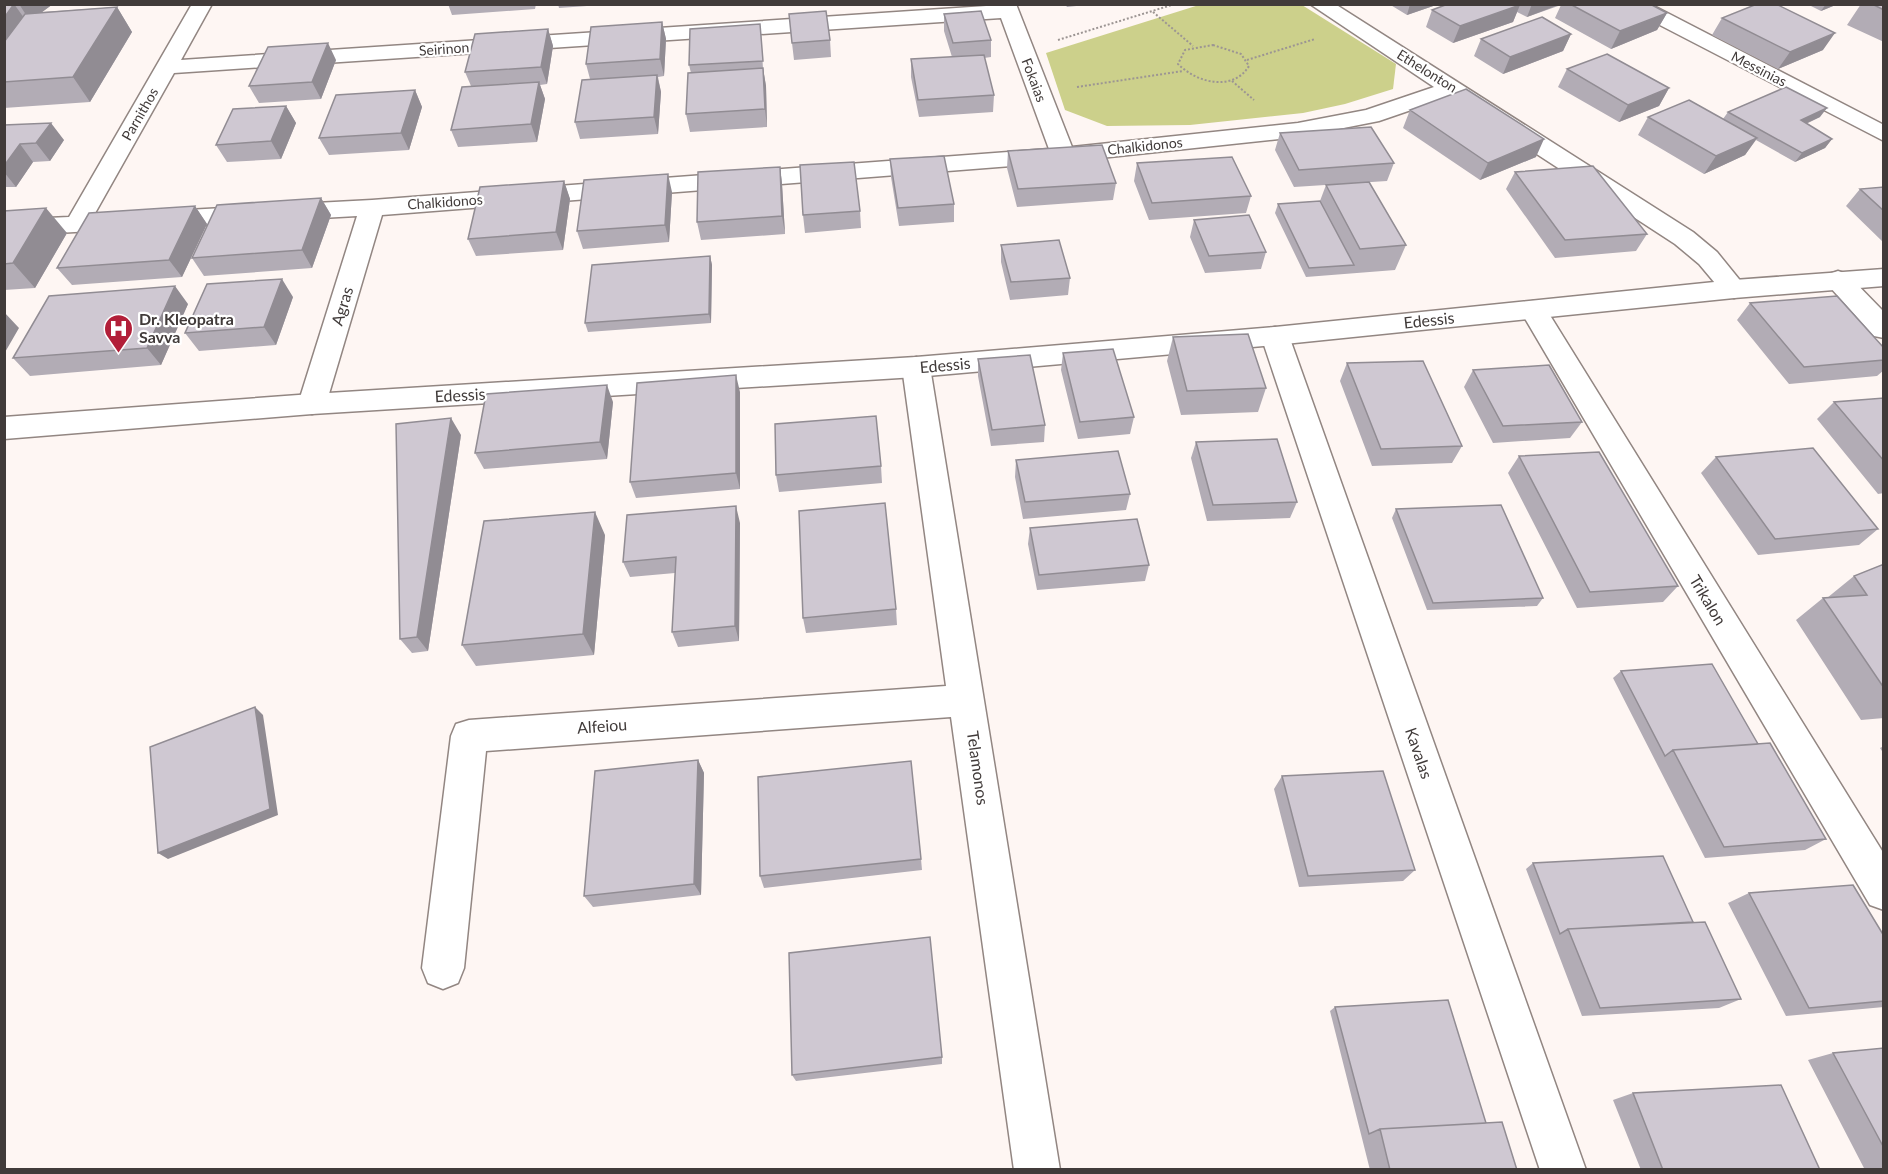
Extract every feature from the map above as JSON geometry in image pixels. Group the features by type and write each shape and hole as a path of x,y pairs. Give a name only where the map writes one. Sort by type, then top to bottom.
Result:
{"street":[{"name":"Parnithos","path":"77,224 202,4"},
{"name":"Ethelonton","path":"1320,4 1454,88 1684,238 1708,258 1734,289"},
{"name":"Messinias","path":"1634,4 1884,134"},
{"name":"Seirinon","path":"167,67 724,22 1007,8"},
{"name":"Fokaias","path":"1007,8 1063,154"},
{"name":"Chalkidonos","path":"4,228 372,208 1063,154 1298,130 1371,116 1454,88"},
{"name":"Agras","path":"312,404 372,208"},
{"name":"Edessis","path":"4,428 312,404 916,367 1275,336 1734,289 1884,277"},
{"path":"1838,280 1884,329"},
{"name":"Trikalon","path":"1533,310 1884,891"},
{"name":"Kavalas","path":"1275,336 1563,1170"},
{"name":"Telamonos","path":"916,367 968,700 1037,1170"},
{"name":"Alfeiou","path":"443,968 469,736 968,700"}],"path":[{"path":"1023,51 1175,4"},
{"path":"1152,12 1193,47"},
{"path":"1247,60 1356,27"},
{"path":"1224,46 1241,54 1247,60 1249,66 1247,72 1232,81 1205,81 1183,71 1178,64 1178,57 1193,47 1224,46"},
{"path":"1040,93 1183,71"}],"green space":[{"path":"1199,5 1302,5 1396,64 1393,89 1345,104 1303,113 1190,125 1107,126 1065,110 1046,53"}],"building":[{"path":"14,4 4,18 4,5"},
{"path":"1448,4 1520,5 1460,26 1432,10"},
{"path":"1570,4 1650,4 1667,13 1620,31"},
{"path":"1757,4 1776,4 1835,33 1790,52 1722,18"},
{"path":"1872,4 1884,4 1884,10"},
{"path":"117,7 73,77 4,82 4,42 25,14"},
{"path":"826,11 830,40 792,43 789,14"},
{"path":"981,11 991,40 953,43 944,14"},
{"path":"1542,17 1571,34 1510,57 1481,39"},
{"path":"662,22 660,59 586,64 591,27"},
{"path":"760,24 763,61 689,65 690,29"},
{"path":"548,29 541,67 465,72 475,34"},
{"path":"328,43 312,82 249,86 268,47"},
{"path":"1607,54 1669,88 1628,105 1567,69"},
{"path":"984,55 994,95 918,100 911,59"},
{"path":"763,68 765,109 686,114 688,73"},
{"path":"657,75 654,117 575,122 582,80"},
{"path":"539,82 531,124 451,130 462,87"},
{"path":"1786,87 1827,108 1801,120 1832,139 1802,153 1728,112"},
{"path":"1466,89 1544,139 1488,163 1410,110"},
{"path":"415,90 401,133 319,138 336,95"},
{"path":"1689,100 1757,138 1716,156 1648,117"},
{"path":"286,106 271,141 216,145 233,109"},
{"path":"51,123 36,143 20,144 4,166 4,125"},
{"path":"1371,127 1394,163 1299,170 1280,133"},
{"path":"1102,145 1116,183 1018,189 1008,151"},
{"path":"944,156 954,204 898,208 890,159"},
{"path":"1232,157 1251,196 1152,203 1137,163"},
{"path":"854,162 860,211 803,215 800,165"},
{"path":"1593,166 1647,234 1565,240 1515,172"},
{"path":"780,167 782,216 697,222 698,172"},
{"path":"668,174 665,225 577,231 584,180"},
{"path":"564,181 556,232 468,239 480,187"},
{"path":"1369,182 1406,245 1360,249 1326,185"},
{"path":"1884,187 1884,211 1860,189"},
{"path":"321,198 302,250 192,258 217,205"},
{"path":"1320,201 1354,265 1309,268 1278,204"},
{"path":"195,206 169,260 57,268 89,213"},
{"path":"46,208 13,263 4,264 4,211"},
{"path":"1249,215 1266,252 1209,256 1194,220"},
{"path":"1059,240 1070,278 1011,282 1001,245"},
{"path":"710,256 709,314 585,323 592,265"},
{"path":"282,279 264,327 185,333 207,284"},
{"path":"175,286 147,348 13,358 49,296"},
{"path":"1837,296 1884,348 1884,360 1804,367 1750,303"},
{"path":"1248,334 1266,388 1187,391 1173,337"},
{"path":"1113,349 1134,417 1080,422 1063,353"},
{"path":"1030,355 1045,425 992,430 978,359"},
{"path":"1423,361 1462,446 1381,449 1347,363"},
{"path":"1549,365 1582,422 1503,426 1473,370"},
{"path":"736,375 736,473 630,482 637,383"},
{"path":"607,385 600,442 475,453 486,394"},
{"path":"1884,398 1884,461 1834,402"},
{"path":"876,416 881,466 776,475 775,424"},
{"path":"451,418 417,637 400,639 396,424"},
{"path":"1277,439 1297,502 1213,505 1196,442"},
{"path":"1813,448 1878,529 1775,539 1716,457"},
{"path":"1118,451 1130,494 1025,502 1016,460"},
{"path":"1599,452 1678,586 1590,592 1519,456"},
{"path":"885,503 896,609 803,618 799,511"},
{"path":"1501,505 1543,598 1433,603 1396,509"},
{"path":"736,506 735,626 672,632 676,557 623,562 627,515"},
{"path":"595,512 583,634 462,645 484,521"},
{"path":"1137,519 1149,565 1039,575 1030,528"},
{"path":"1884,564 1884,688 1823,598 1867,595 1854,576"},
{"path":"1712,664 1758,744 1673,750 1665,756 1621,671"},
{"path":"255,707 270,809 158,853 150,747"},
{"path":"1770,743 1826,839 1724,847 1673,750"},
{"path":"698,760 694,884 584,896 595,771"},
{"path":"911,761 921,859 760,876 758,777"},
{"path":"1383,771 1415,870 1308,876 1282,776"},
{"path":"1663,856 1693,922 1568,929 1560,934 1533,863"},
{"path":"1853,885 1884,936 1884,1001 1809,1008 1749,893"},
{"path":"1705,922 1741,999 1600,1008 1568,929"},
{"path":"930,937 942,1057 792,1075 789,953"},
{"path":"1448,1000 1486,1123 1380,1129 1369,1134 1335,1007"},
{"path":"1884,1048 1884,1148 1833,1053"},
{"path":"1781,1085 1820,1170 1663,1170 1633,1093"},
{"path":"1502,1122 1517,1170 1390,1170 1380,1129"}],"place":[{"name":"Dr. Kleopatra Savva","path":"118,354"}]}
